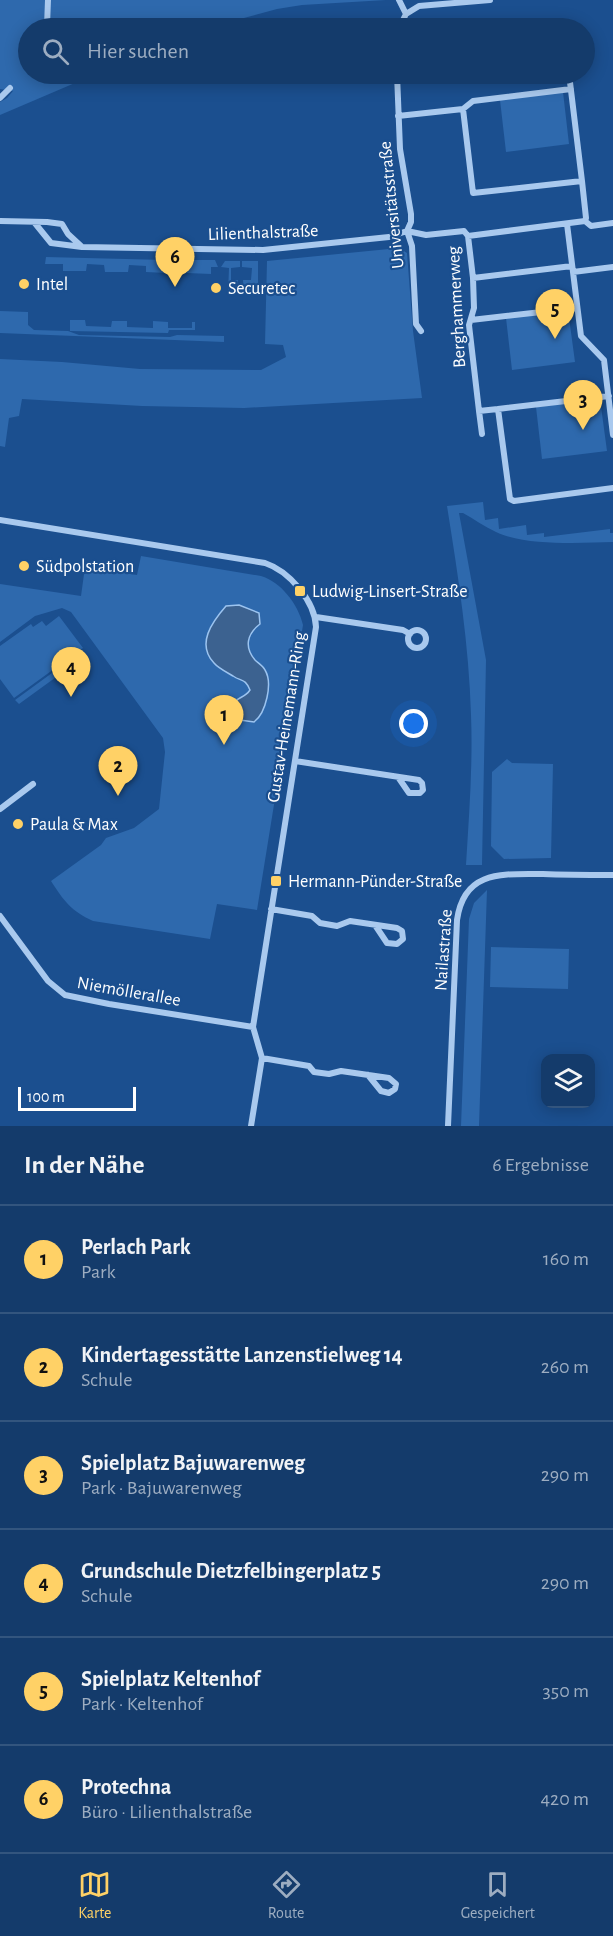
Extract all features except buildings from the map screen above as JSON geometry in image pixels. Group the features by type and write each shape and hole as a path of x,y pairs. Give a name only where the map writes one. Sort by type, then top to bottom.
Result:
{"street":[{"path":"47,18 48,0"},
{"path":"399,0 406,14"},
{"path":"404,18 406,14 419,6 490,0"},
{"name":"Universitätsstraße","path":"397,84 400,149 411,214 411,222 407,231 412,246 416,324 421,331"},
{"path":"570,84 585,221"},
{"path":"0,98 10,88"},
{"path":"398,116 463,108 473,101 571,89"},
{"path":"463,108 473,193 582,181"},
{"path":"0,221 65,226 68,234 82,247"},
{"name":"Lilienthalstraße","path":"58,245 263,250 389,237 407,231 421,235 466,233 585,221 591,226 613,223"},
{"path":"34,222 49,241 58,245 65,241 68,234"},
{"path":"46,235 48,228 54,224"},
{"path":"567,224 581,336 604,360 613,435"},
{"name":"Berghammerweg","path":"466,233 473,278 474,308 468,325 482,434"},
{"path":"473,278 613,267"},
{"path":"471,320 577,308"},
{"path":"479,411 609,396"},
{"path":"498,409 510,499 514,501 613,488"},
{"name":"Gustav-Heinemann-Ring","path":"0,520 265,564 282,571 291,579 316,617 253,1027 262,1058 251,1126"},
{"path":"316,617 403,630 410,634"},
{"path":"295,761 398,777"},
{"path":"0,809 33,784"},
{"name":"Nailastraße","path":"448,1126 456,921 462,900 475,885 495,875 613,876"},
{"path":"271,909 312,916 320,923 338,926 350,921 375,925 400,930 403,939 397,944 387,943 375,925"},
{"name":"Niemöllerallee","path":"0,916 48,981 65,994 109,1004 253,1027"},
{"path":"262,1058 309,1066 314,1072 329,1074 341,1071 368,1075"}],"shaded area":[{"path":"0,0 386,0 302,5 244,18 18,18 18,84 73,84 0,115 0,102 13,91 0,89"},
{"path":"563,92 569,144 506,152 500,100"},
{"path":"399,248 407,253 413,331 422,398 244,408 142,406 22,399 19,416 9,418 5,447 0,446 0,359 140,369 261,370 286,357 283,345 265,344 267,261"},
{"path":"46,257 166,260 166,273 146,272 146,266 129,265 128,272 105,272 104,265 87,264 86,271 63,271 63,264 45,264"},
{"path":"183,260 215,260 218,267 211,267 211,274 187,273 187,267 180,266"},
{"path":"225,261 240,261 240,267 231,268 231,280 238,280 236,294 228,294 229,268 221,267"},
{"path":"242,261 258,261 258,294 244,294 243,280 251,280 252,268 242,267"},
{"path":"568,310 575,362 512,370 506,318"},
{"path":"0,311 28,312 28,325 34,330 68,331 79,335 224,336 224,342 0,333"},
{"path":"70,320 85,320 86,326 111,327 112,321 127,321 127,327 153,328 153,321 168,322 168,328 192,328 192,322 195,322 195,330 169,330 168,333 70,331"},
{"path":"600,399 607,451 542,459 536,407"},
{"path":"483,502 485,520 498,518 499,529 526,525 527,535 544,533 544,537 610,529 610,533 613,533 613,542 553,543 522,540 496,532 463,513 459,513 486,660 482,865 466,865 471,771 470,689 462,610 447,506"},
{"path":"141,556 261,576 275,583 288,595 303,625 257,910 217,904 210,939 93,921 73,909 60,894 51,881 101,845 106,838 134,828 159,809 165,752 163,738 71,612 62,608 35,616 0,642 0,584 81,596 85,567 137,575"},
{"path":"239,605 259,613 260,624 252,632 248,646 255,660 265,670 268,682 265,705 254,722 240,720 233,713 237,700 250,690 248,686 216,665 206,648 208,633 221,612 226,606"},
{"path":"59,616 83,648 14,698 0,679 0,646 31,624 33,627 42,621 46,626"},
{"path":"78,654 81,659 19,704 15,700"},
{"path":"507,759 512,763 553,764 551,858 504,859 491,846 492,772"},
{"path":"487,890 479,1126 461,1126 469,919 474,903"},
{"path":"491,947 569,949 568,989 490,987"}],"place":[{"name":"Intel","path":"24,284"},
{"name":"Protechna","path":"175,287"},
{"name":"Securetec","path":"216,288"},
{"name":"Spielplatz Keltenhof","path":"555,339"},
{"name":"Spielplatz Bajuwarenweg","path":"583,430"},
{"name":"Südpolstation","path":"24,566"},
{"name":"Ludwig-Linsert-Straße","path":"300,591"},
{"name":"Grundschule Dietzfelbingerplatz 5","path":"71,697"},
{"name":"Perlach Park","path":"224,745"},
{"name":"Kindertagesstätte Lanzenstielweg 14","path":"118,796"},
{"name":"Paula & Max","path":"18,824"},
{"name":"Hermann-Pünder-Straße","path":"276,881"}]}
